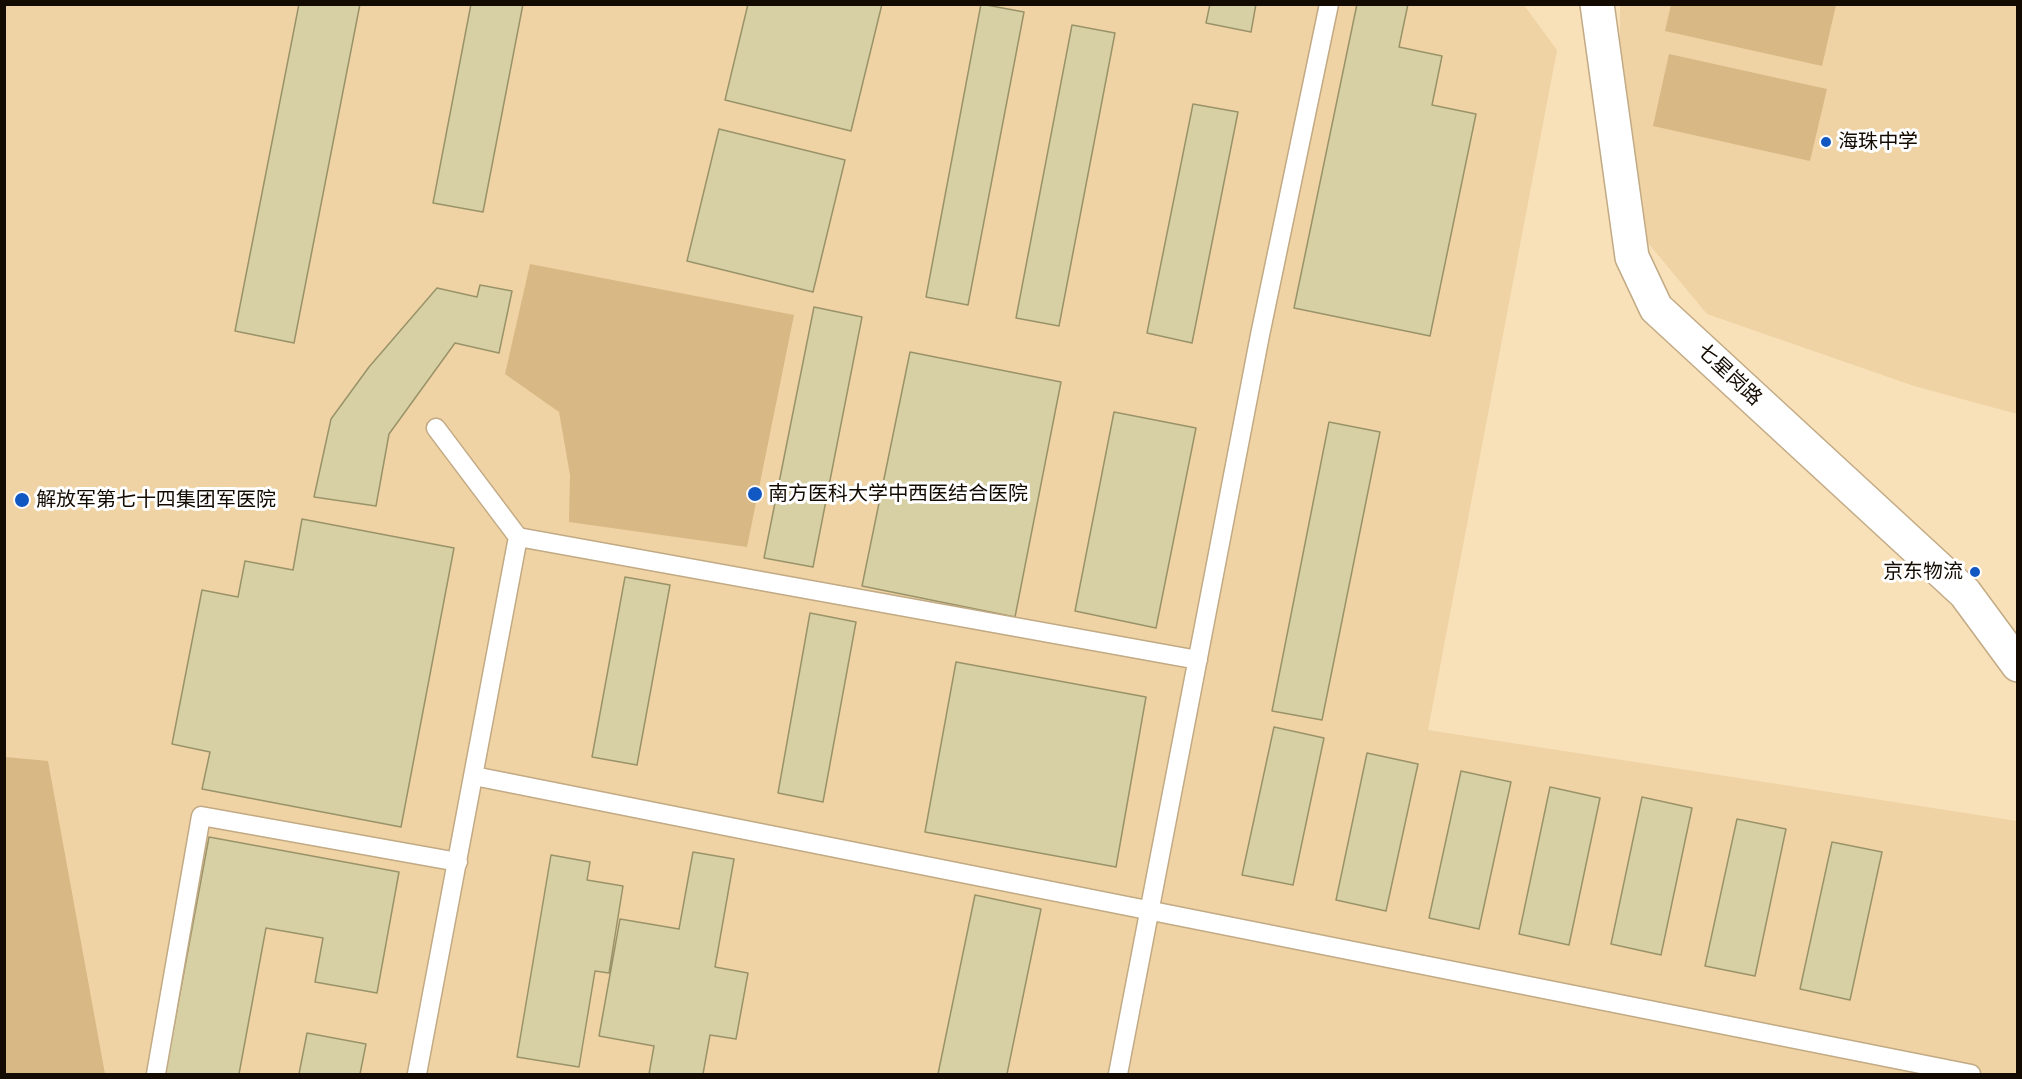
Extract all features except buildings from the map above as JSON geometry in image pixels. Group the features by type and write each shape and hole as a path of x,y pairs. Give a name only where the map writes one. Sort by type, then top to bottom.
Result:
{"street":[{"name":"七星岗路","path":"1597,4 1632,257 1656,308 1965,593 2018,665"}],"lane":[{"path":"1119,1074 1260,335 1329,4"},
{"path":"436,428 519,537 1198,660"},
{"path":"417,1074 519,537"},
{"path":"474,776 1971,1074"},
{"path":"156,1074 201,816 458,861"}],"shaded area":[{"path":"1671,4 1836,5 1822,66 1665,31"},
{"name":"南方医科大学中西医结合医院","path":"5,5 1524,5 1557,50 1428,730 2017,821 2017,1074 5,1074"},
{"name":"海珠中学","path":"1620,5 2017,5 2017,414 1914,386 1707,314 1648,243 1620,41"},
{"path":"1669,54 1827,89 1810,161 1653,126"},
{"path":"530,264 794,315 747,547 569,522 570,475 559,412 505,374"},
{"path":"5,757 48,761 105,1074 5,1074"}],"place":[{"name":"海珠中学","path":"1826,142"},
{"name":"南方医科大学中西医结合医院","path":"755,494"},
{"name":"解放军第七十四集团军医院","path":"22,500"},
{"name":"京东物流","path":"1975,572"}]}
